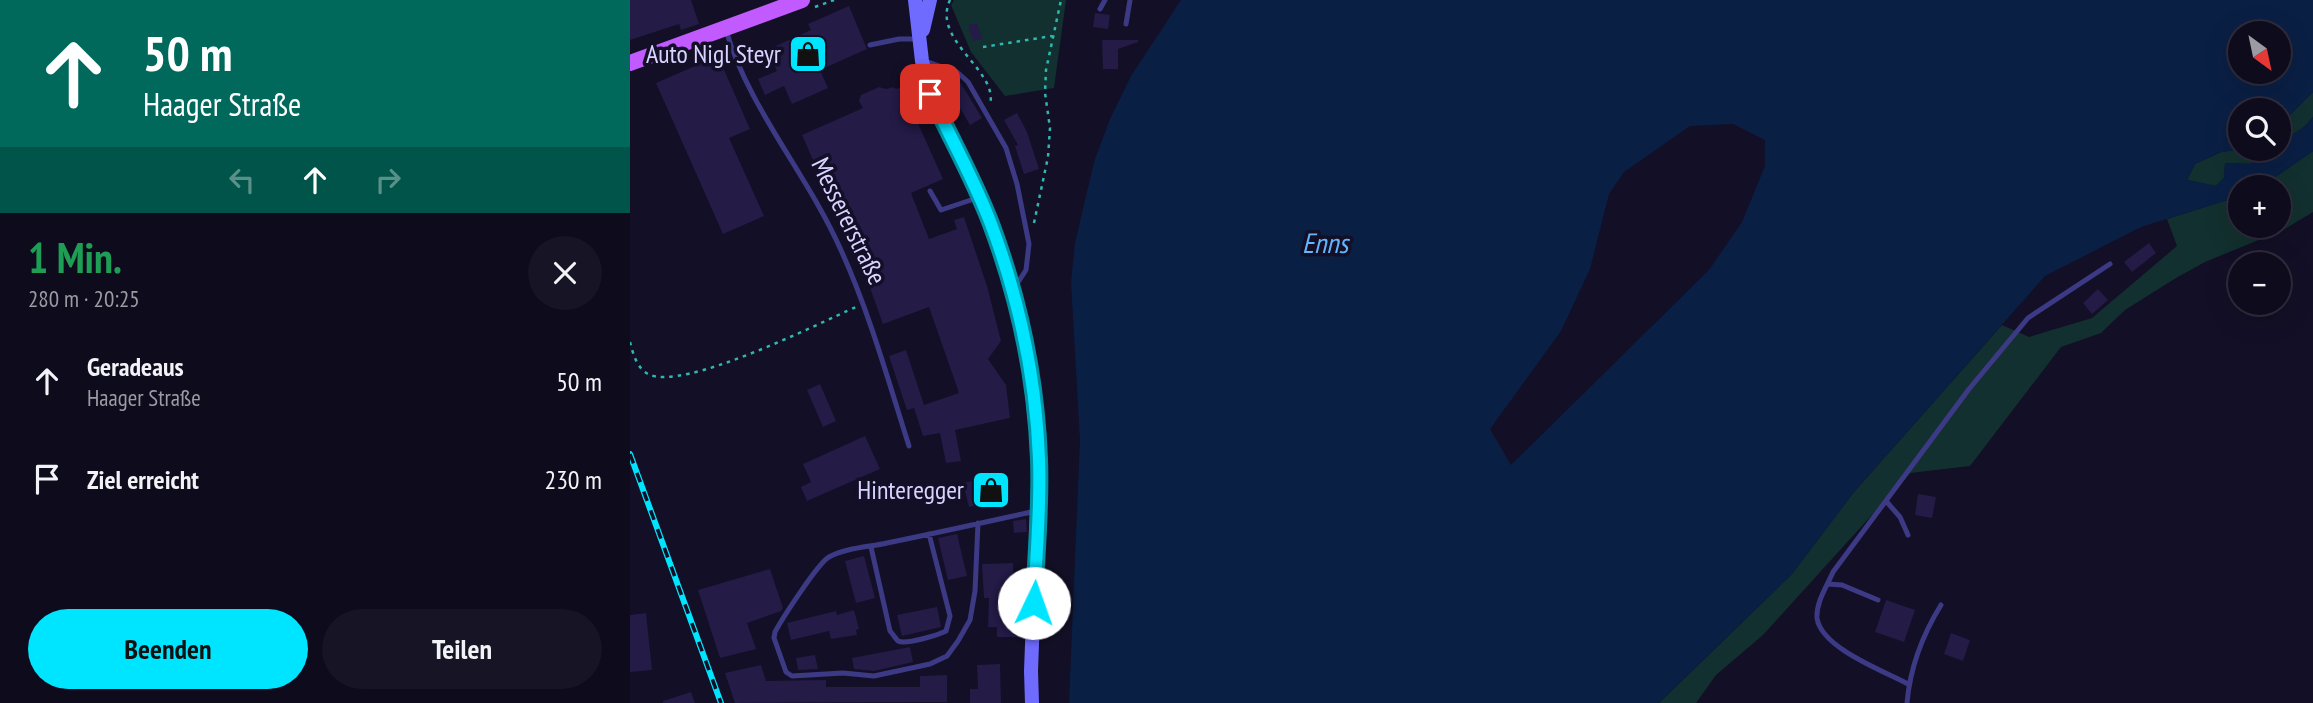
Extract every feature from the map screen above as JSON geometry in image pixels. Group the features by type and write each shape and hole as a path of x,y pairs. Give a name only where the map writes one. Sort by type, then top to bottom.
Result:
{"main road":[{"path":"630,62 802,0"}],"street":[{"path":"915,0 922,61 930,94 980,196 1013,291 1028,355 1040,460 1032,703"},
{"path":"921,38 930,0"}],"lane":[{"path":"1100,9 1105,0"},
{"path":"1126,24 1130,0"},
{"name":"Messererstraße","path":"725,27 735,58 840,248 862,304 909,446"},
{"path":"870,45 921,38"},
{"path":"922,61 962,75 1006,148 1017,184 1029,244 1026,270 1013,291"},
{"path":"930,191 941,211 980,196"},
{"path":"1908,684 1832,644 1823,633 1817,619 1820,600 1833,572 1969,389 2028,318 2109,264"},
{"path":"1886,501 1900,517 1908,535"},
{"path":"978,523 975,590 970,620 947,656 930,664 874,676 843,673 788,675 774,638 779,624 825,561 838,554 978,523 1039,510"},
{"path":"870,547 890,631 896,639 903,642 932,636 946,631 950,616 929,534"},
{"path":"1828,583 1842,584 1878,600"},
{"path":"1907,703 1908,684 1924,638 1941,605"}],"path":[{"path":"950,0 948,18 952,32 960,49 984,78 991,93 992,103 986,111"},
{"path":"1029,244 1048,156 1050,128 1045,93 1046,70 1061,0"},
{"path":"983,47 1052,36"},
{"path":"630,342 639,367 649,374 662,378 689,375 742,356 862,304"}],"green space":[{"path":"954,0 1066,0 1054,88 1005,96 971,52 951,5"},
{"path":"2313,92 2313,117 2291,136 2291,114"},
{"path":"2228,151 2228,161 2254,161 2250,164 2225,163 2224,178 2216,186 2187,180 2195,164"},
{"path":"2313,151 2313,212 2291,225 2291,175 2278,175"},
{"path":"2228,200 2228,238 2264,238 2205,262 2176,278 2125,310 2101,333 2061,347 1970,466 1910,473 1763,635 1716,675 1696,703 1659,703 1792,574 1854,492 2002,325 2029,337 2092,318 2177,246 2167,219"}],"water":[{"name":"Enns","path":"1181,0 2313,0 2313,92 2291,114 2291,98 2228,98 2228,151 2195,164 2187,180 2216,186 2224,178 2225,163 2291,161 2291,136 2313,117 2313,151 2278,175 2228,175 2228,200 2141,227 2045,276 1854,492 1792,574 1659,703 1069,703 1080,440 1071,282 1075,243 1094,162 1110,119 1131,76","holes":["1733,124 1765,140 1765,166 1742,222 1709,270 1511,465 1490,429 1561,331 1590,269 1609,194 1624,172 1690,126"]}],"building":[{"path":"630,0 691,0 699,24 681,30 679,24 630,40"},
{"path":"849,6 867,49 820,70 828,88 792,104 784,86 765,95 758,79 777,71 767,50 811,30 808,24"},
{"path":"1095,13 1110,15 1108,29 1093,27"},
{"path":"977,23 982,39 973,41 968,25"},
{"path":"1102,40 1138,42 1118,49 1118,69 1103,69"},
{"path":"718,56 750,129 729,138 764,216 723,234 656,83"},
{"path":"960,82 982,118 970,125 951,93 956,90 954,85"},
{"path":"907,85 910,92 907,99 943,179 911,193 929,239 957,229 954,220 964,217 987,286 1001,341 988,359 1006,385 1010,418 955,430 961,461 946,463 940,433 923,436 914,408 907,410 889,356 906,350 924,405 959,393 929,307 883,324 844,215 838,217 802,135 863,108 859,101 861,95 879,87 896,89"},
{"path":"1017,113 1027,132 1039,169 1024,174 1015,146 1018,145 1004,120"},
{"path":"2149,243 2156,253 2132,272 2124,262"},
{"path":"2098,289 2108,300 2092,314 2083,303"},
{"path":"820,384 836,421 823,427 807,390"},
{"path":"865,436 880,469 807,501 801,487 811,482 803,464"},
{"path":"1005,473 1011,497 969,507 963,483"},
{"path":"1918,494 1936,497 1932,518 1915,515"},
{"path":"1026,519 1027,532 1014,533 1013,521"},
{"path":"957,534 967,576 948,580 938,538"},
{"path":"864,556 875,598 856,603 845,561"},
{"path":"1013,563 1015,602 1020,602 1020,637 997,637 997,627 988,627 989,598 984,598 982,564"},
{"path":"770,569 783,608 747,623 756,649 720,658 698,590"},
{"path":"1886,600 1915,610 1904,642 1875,632"},
{"path":"937,607 941,627 902,636 897,615"},
{"path":"854,610 859,629 856,630 857,635 831,639 829,631 791,640 787,623 836,611 837,615"},
{"path":"646,613 652,670 630,672 630,615"},
{"path":"1951,633 1970,640 1963,661 1944,654"},
{"path":"910,647 913,662 874,671 854,669 852,658"},
{"path":"815,655 818,669 798,670 796,658"},
{"path":"1000,664 1001,703 970,703 970,689 978,689 977,665"},
{"path":"761,665 766,681 826,680 826,687 920,687 920,676 947,675 947,702 735,703 725,673"},
{"path":"691,692 695,703 663,703 663,701"}],"railway":[{"path":"630,454 721,703"}],"place":[{"name":"Auto Nigl Steyr","path":"808,54"},
{"name":"Hinteregger","path":"991,490"}],"route":[{"path":"930,94 991,223 1013,291 1028,355 1040,460 1034,603"}]}
